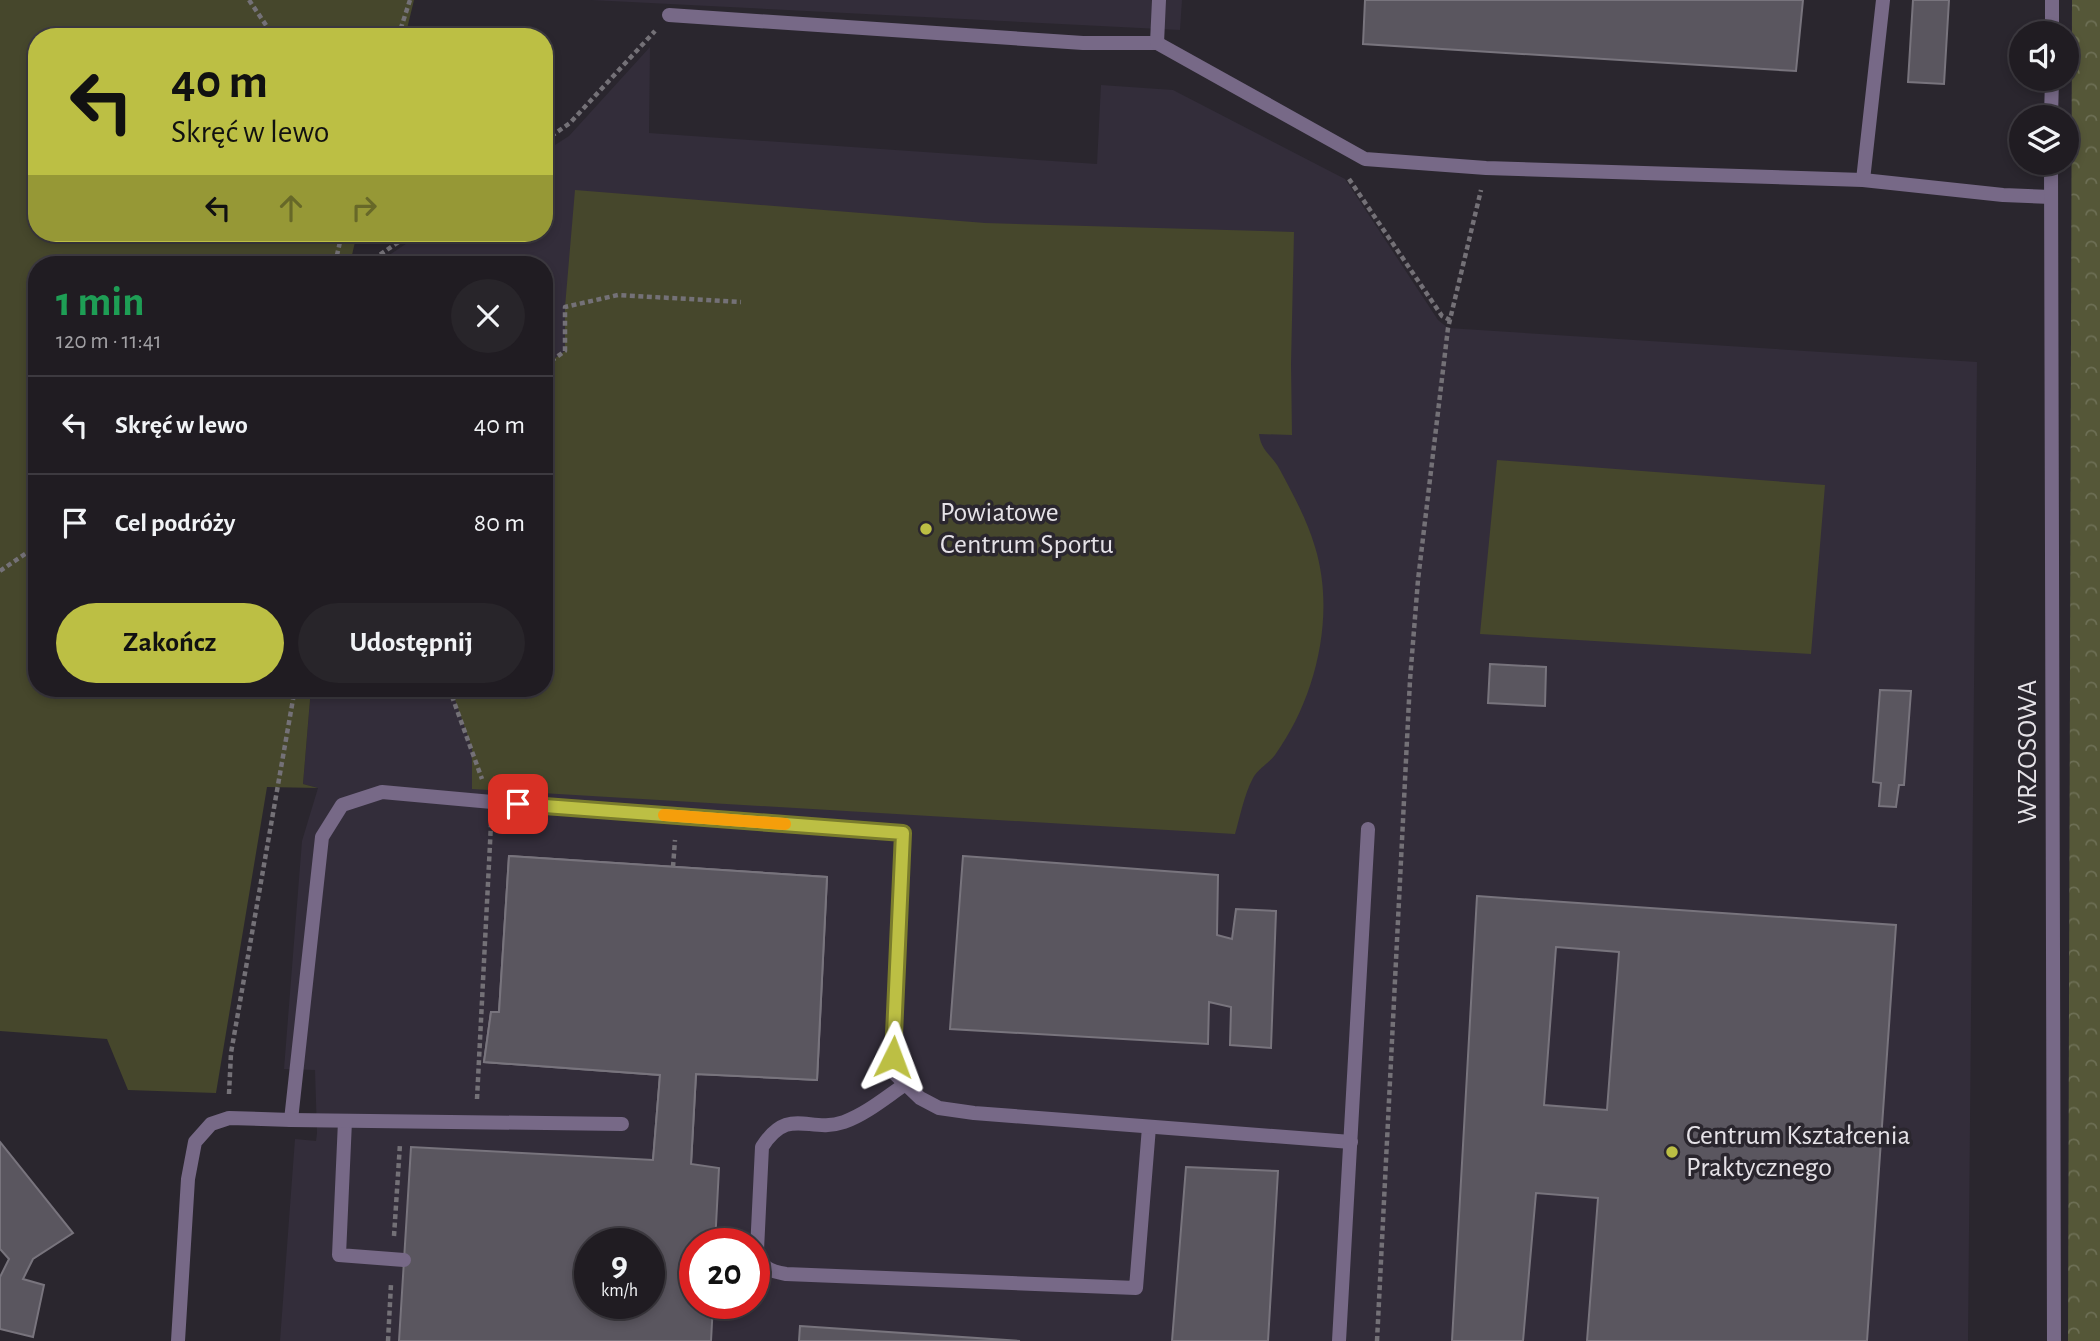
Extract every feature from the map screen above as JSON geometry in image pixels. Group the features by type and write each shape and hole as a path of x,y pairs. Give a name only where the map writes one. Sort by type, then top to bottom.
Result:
{"street":[{"path":"1157,43 1159,0"},
{"path":"1863,180 1882,0"},
{"path":"2052,0 2052,21"},
{"path":"670,15 1083,43 1157,43 1365,159 1486,168 1863,180 2003,195 2051,197"},
{"name":"WRZOSOWA","path":"2051,175 2054,1341"},
{"path":"291,1120 321,837 342,805 382,792 903,833 893,1057 895,1074 920,1098 939,1108 974,1113 1351,1142"},
{"path":"1339,1341 1368,829"},
{"path":"904,1085 845,1122 832,1125 791,1123 782,1126 768,1138 762,1147 757,1250 760,1264 771,1272 786,1274 1136,1288 1149,1126"},
{"path":"178,1341 188,1179 195,1142 211,1124 229,1118 622,1124"},
{"path":"345,1121 339,1255 399,1260"}],"path":[{"path":"249,0 268,28"},
{"path":"401,28 410,0"},
{"path":"553,135 570,123 670,15"},
{"path":"1377,1341 1411,667 1418,580 1450,320 1486,168"},
{"path":"1346,175 1442,316 1450,320"},
{"path":"378,256 399,242"},
{"path":"553,360 565,351 565,307 618,295 741,302"},
{"path":"0,570 28,552"},
{"path":"229,1118 231,1053 293,697"},
{"path":"452,697 492,802 476,1123"},
{"path":"388,1341 399,1260 401,1122"}],"shaded area":[{"path":"591,0 1182,0 1180,30"},
{"path":"650,47 649,133 1097,164 1101,85 1173,90 1345,179 1438,320 1448,328 1977,362 1968,1341 280,1341 295,1139 316,1141 317,1133 315,1070 284,1069 302,841 318,788 303,784 310,697 553,697 553,256 388,256 409,242 553,242 553,146 569,136"}],"green space":[{"path":"0,0 414,0 407,28 28,28 28,242 355,242 352,256 28,256 28,697 310,697 303,784 318,788 267,787 216,1093 128,1090 107,1039 0,1031"},
{"path":"2072,0 2100,0 2100,1341 2068,1341 2071,175 2079,175 2079,105 2072,105 2072,91 2079,91 2079,21 2072,21"},
{"name":"Powiatowe Centrum Sportu","path":"575,190 985,223 1294,232 1292,435 1259,434 1262,445 1277,465 1295,498 1312,537 1321,573 1322,628 1318,655 1302,708 1275,755 1253,778 1235,834 472,789 472,748 454,697 553,697 553,360 565,351 565,307"},
{"path":"1497,460 1825,485 1811,654 1480,634"}],"building":[{"path":"1365,0 1803,0 1796,71 1363,44"},
{"path":"1913,0 1949,0 1944,84 1908,82"},
{"path":"1490,664 1546,667 1545,706 1488,703"},
{"path":"1880,690 1911,691 1904,785 1899,785 1896,807 1879,806 1881,783 1873,782"},
{"path":"509,856 827,877 817,1080 696,1074 691,1164 653,1160 660,1075 484,1062 491,1012 499,1012"},
{"path":"509,856 827,877 817,1080 696,1074 691,1164 719,1168 716,1228 679,1228 679,1319 712,1319 711,1341 399,1341 411,1147 653,1160 660,1075 484,1062 491,1012 499,1012"},
{"path":"963,856 1218,875 1217,935 1232,939 1236,909 1276,911 1271,1048 1230,1045 1231,1007 1209,1002 1208,1044 950,1029"},
{"name":"Centrum Kształcenia Praktycznego","path":"1477,896 1896,925 1867,1341 1587,1341 1598,1198 1536,1193 1523,1341 1452,1341","holes":["1556,947 1619,952 1607,1110 1544,1105"]},
{"path":"0,1142 73,1233 33,1259 23,1279 44,1285 33,1337 0,1329 0,1277 9,1259 0,1249"},
{"path":"1186,1167 1278,1171 1268,1341 1172,1341"},
{"path":"800,1326 1020,1341 799,1341"}],"slow traffic":[{"path":"664,815 785,824"}],"place":[{"name":"Powiatowe Centrum Sportu","path":"926,529"},
{"name":"Centrum Kształcenia Praktycznego","path":"1672,1152"}],"route":[{"path":"518,804 903,833 893,1057"}]}
